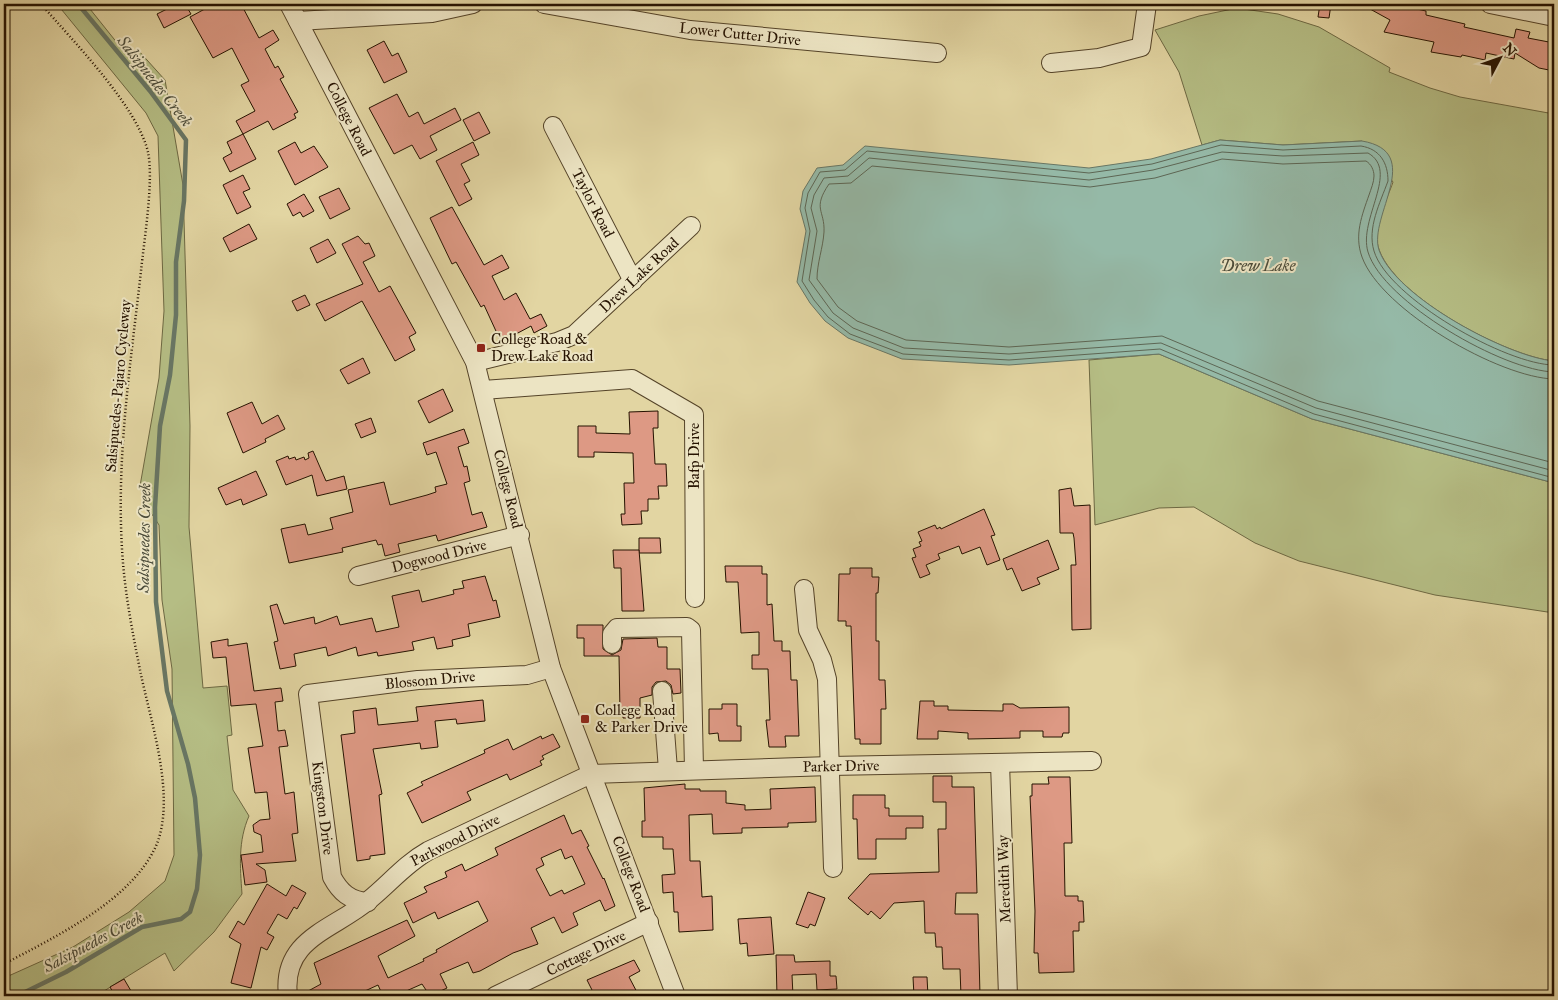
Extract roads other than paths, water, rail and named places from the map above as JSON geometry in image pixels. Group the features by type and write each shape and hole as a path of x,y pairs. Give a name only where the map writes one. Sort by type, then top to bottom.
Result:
{"street":[{"name":"College Road","path":"289,4 475,362 484,390 551,668 650,922 676,996"},
{"path":"298,21 432,13 473,4"},
{"name":"Lower Cutter Drive","path":"544,4 690,30 937,53"},
{"path":"1051,63 1099,58 1141,47 1146,4"},
{"path":"1490,4 1554,17"},
{"name":"Taylor Road","path":"553,126 633,281"},
{"name":"Drew Lake Road","path":"475,362 556,342 574,335 691,226"},
{"name":"Bafp Drive","path":"484,390 632,379 694,415 695,598"},
{"name":"Dogwood Drive","path":"358,576 520,535"},
{"path":"804,589 808,630 822,660 827,679 833,868"},
{"path":"612,644 612,634 617,628 687,627 691,630 694,769"},
{"name":"Blossom Drive","path":"308,694 418,680 528,675 551,668"},
{"path":"662,691 668,770"},
{"name":"Kingston Drive","path":"308,694 332,877 341,892 354,900 368,902"},
{"name":"Parker Drive","path":"591,774 694,769 1092,761"},
{"name":"Meredith Way","path":"1000,763 1008,996"},
{"name":"Parkwood Drive","path":"288,996 287,976 294,958 308,941 368,902 418,857 591,774"},
{"path":"327,927 333,919 335,910 330,866"},
{"name":"Cottage Drive","path":"495,996 650,922"}],"water":[{"name":"Drew Lake","path":"1220,140 1283,145 1362,141 1381,147 1390,158 1393,171 1378,236 1379,250 1389,268 1407,287 1429,305 1455,322 1510,349 1554,361 1554,483 1312,419 1159,354 1009,365 902,359 848,338 825,321 810,303 797,282 806,231 800,209 803,191 817,168 843,165 865,146 1089,168 1151,159"}],"waterway":[{"name":"Salsipuedes Creek","path":"17,996 66,972 142,927 181,919 190,912 197,889 200,855 195,798 188,764 167,691 156,602 155,507 160,426 170,375 176,315 176,262 184,201 186,140 150,91 78,4"}],"place":[{"name":"College Road & Drew Lake Road","path":"481,348"},
{"name":"College Road & Parker Drive","path":"585,719"}]}
